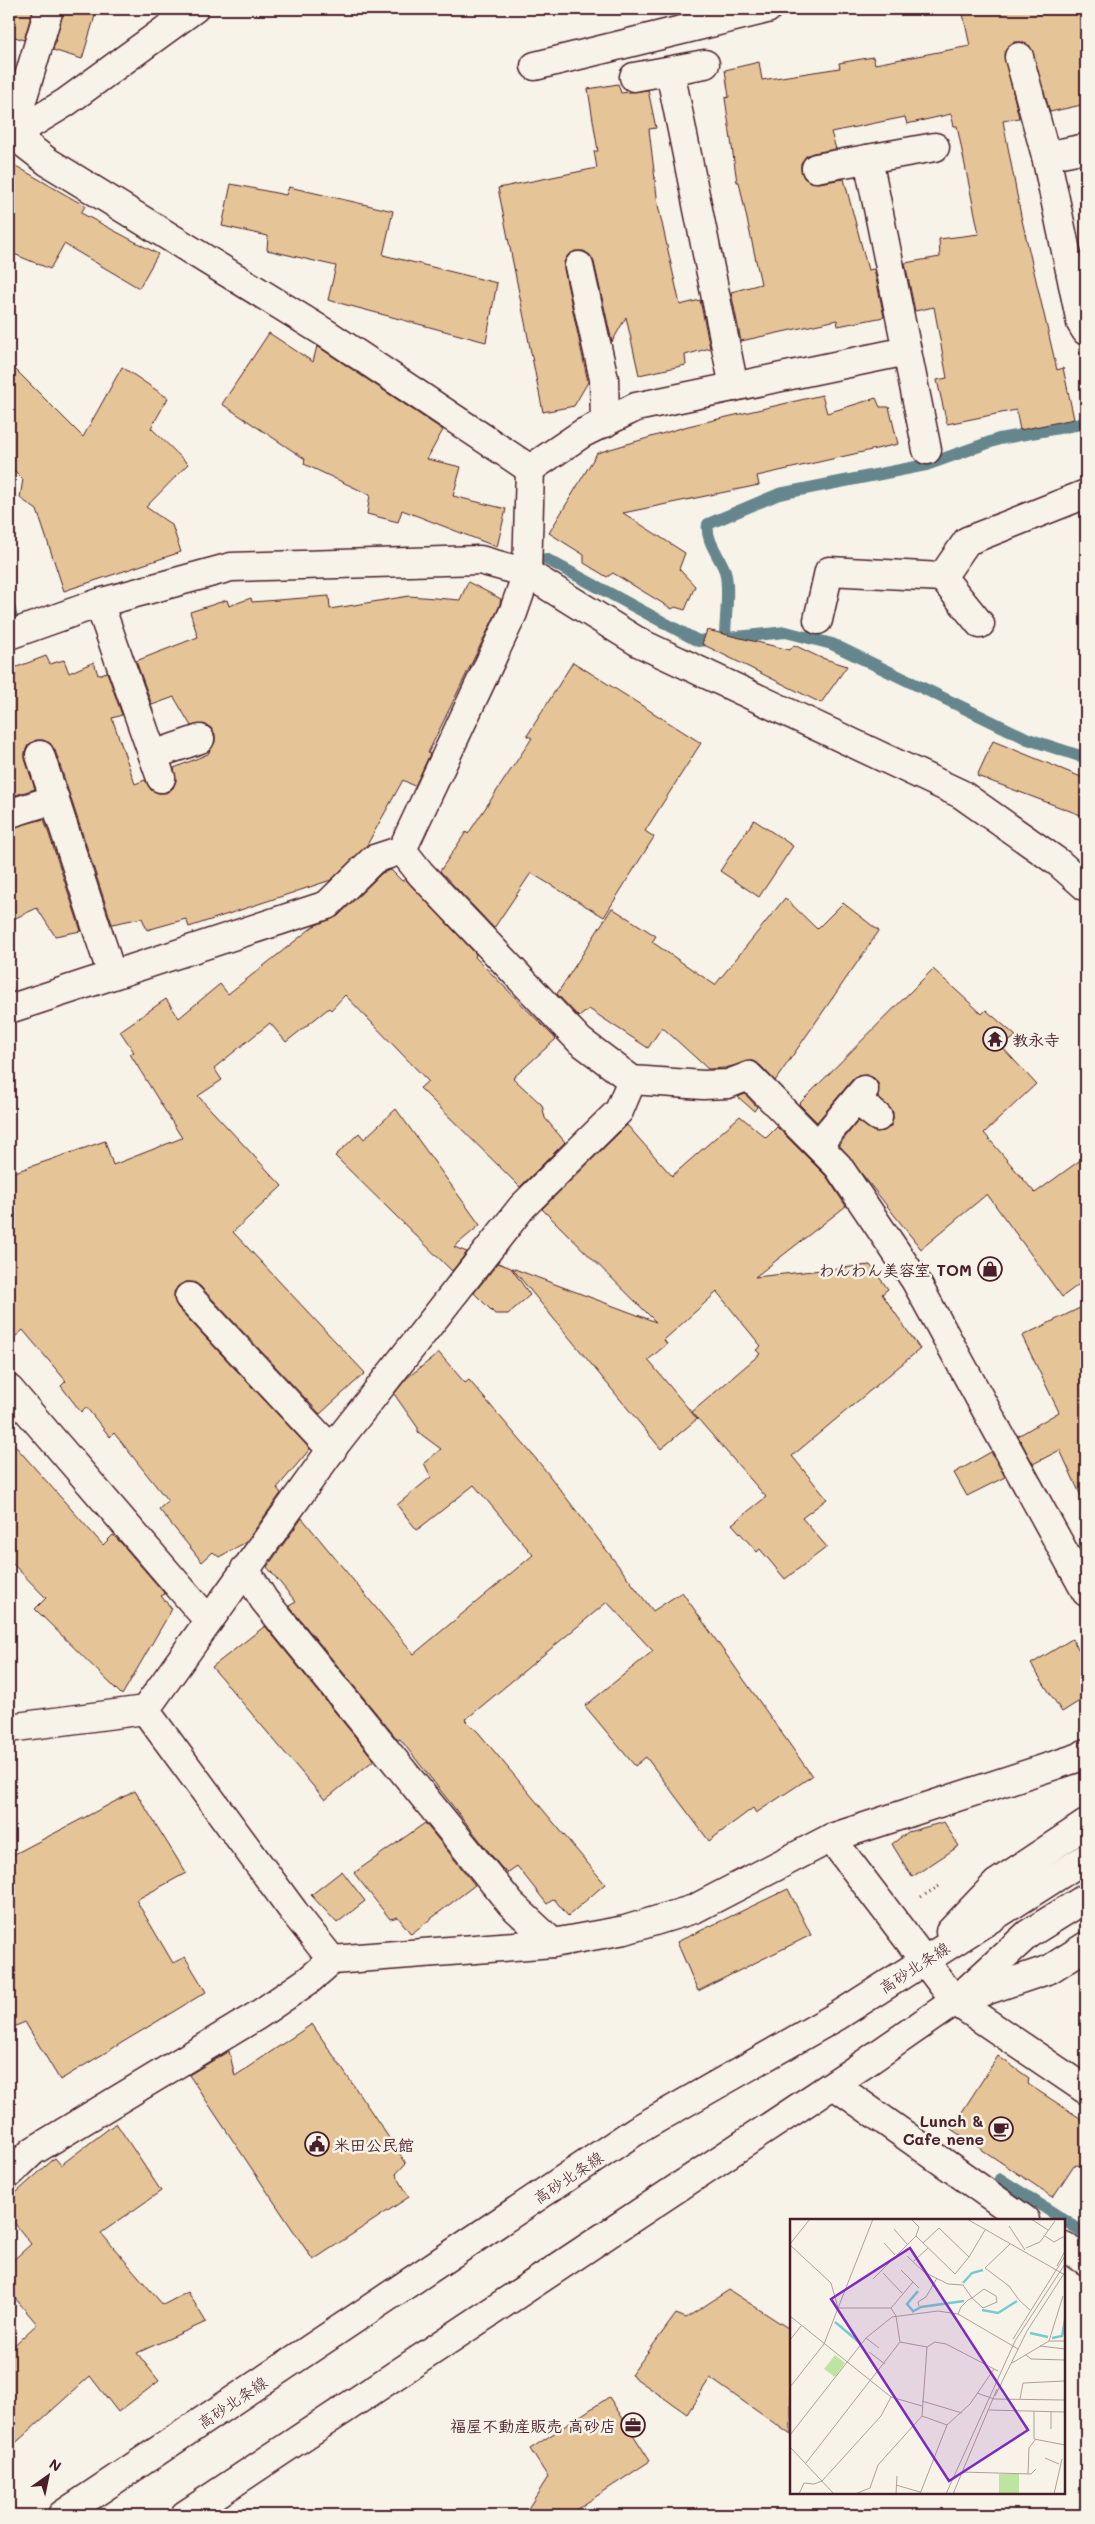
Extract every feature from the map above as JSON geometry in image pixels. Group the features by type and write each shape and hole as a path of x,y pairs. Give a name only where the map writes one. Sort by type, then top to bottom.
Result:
{"street":[{"path":"10,136 49,9"},
{"path":"10,136 65,102 194,9"},
{"path":"535,66 767,9"},
{"path":"1019,57 1046,156 1085,325"},
{"path":"634,77 705,64"},
{"path":"670,71 734,387"},
{"path":"10,136 48,162 327,334 530,469"},
{"path":"816,168 935,147"},
{"path":"1046,156 1086,148"},
{"path":"868,159 927,450"},
{"path":"579,266 604,379 605,423"},
{"path":"530,469 583,433 636,407 907,351"},
{"path":"9,1009 327,905 374,859 402,850 513,613 527,573 530,469"},
{"path":"942,578 967,541 1086,494"},
{"path":"9,635 99,603 231,568 480,560 527,573 640,643 961,794 1059,863 1086,887"},
{"path":"818,620 829,571 942,578 980,624"},
{"path":"99,603 157,766 200,739"},
{"path":"40,755 112,975"},
{"path":"11,813 55,800"},
{"path":"402,850 421,874 580,1042 632,1080 703,1085 728,1084 749,1076 838,1166 915,1280 1086,1592"},
{"path":"9,1728 145,1710 332,1450 522,1207 619,1111 632,1080"},
{"path":"818,1146 860,1095 878,1117"},
{"path":"189,1297 332,1450"},
{"path":"9,1389 208,1620"},
{"path":"245,1570 264,1600 511,1904 553,1943"},
{"path":"145,1710 294,1912 332,1960"},
{"path":"9,2174 33,2151 258,2015 309,1980 332,1960 553,1943 625,1930 694,1909 831,1838 1080,1757 1086,1753"},
{"path":"924,1960 996,1884 1086,1824"},
{"path":"831,1838 956,2001 1086,2090"},
{"name":"高砂北条線","path":"62,2515 637,2130 839,2015 1086,1858"},
{"path":"185,2515 834,2085 956,2001 1028,1934 1086,1898"},
{"path":"956,2001 1050,1969 1086,1946"},
{"path":"834,2085 1024,2219"},
{"path":"1065,2247 1086,2261"}],"building":[{"path":"9,9 33,9 24,40 9,35"},
{"path":"64,9 97,9 82,59 53,50"},
{"path":"962,9 1086,9 1086,104 1050,112 1030,46 1022,42 1014,42 1008,46 1004,54 1019,118 1003,121 1021,216 1057,370 1063,368 1074,419 1020,430 1016,410 947,424 937,380 947,378 934,307 915,311 905,263 940,257 939,239 979,234 957,126 954,126 951,114 907,124 905,117 831,132 836,149 813,153 806,156 801,163 801,171 804,178 810,182 819,183 844,179 868,270 874,269 884,317 838,326 837,320 741,341 731,292 761,284 739,182 737,182 725,98 729,97 725,70 759,62 762,80 840,68 839,63 873,57 875,64 970,46"},
{"path":"618,84 621,93 648,90 656,128 649,129 658,205 680,305 700,300 710,348 685,355 686,365 639,375 626,317 612,342 594,262 590,255 584,251 575,251 568,255 564,262 564,269 588,382 574,406 543,412 498,188 597,168 594,151 598,151 588,89"},
{"path":"9,162 85,206 81,213 158,254 139,288 64,244 50,269 9,252"},
{"path":"231,184 286,195 289,187 393,211 383,255 497,283 486,342 328,300 336,266 267,250 268,236 222,226"},
{"path":"269,333 313,362 317,346 443,430 427,459 461,467 453,496 506,509 497,547 402,510 398,522 367,514 370,495 304,464 305,459 222,404"},
{"path":"9,363 83,437 122,367 168,398 151,428 188,464 146,507 172,525 181,552 64,591 37,510 20,498 23,479 9,465"},
{"path":"822,395 827,413 876,398 880,407 889,407 898,444 757,476 759,485 623,513 685,553 679,569 695,586 685,610 675,607 672,609 613,573 607,577 584,563 584,555 549,533 597,453 688,426"},
{"path":"468,582 501,599 499,607 428,753 430,754 416,784 414,786 403,780 367,845 331,880 189,927 186,919 147,930 142,918 112,924 55,750 50,743 36,740 28,745 25,759 35,789 9,797 9,670 46,656 50,664 64,660 69,673 94,662 98,675 107,672 122,715 112,718 135,784 145,780 151,790 158,793 166,793 173,788 176,781 174,768 208,754 215,742 215,734 211,728 204,724 191,726 174,697 152,705 136,661 198,637 190,612 227,600 229,606 251,598 252,602 329,596 330,609 409,596 460,600"},
{"path":"707,630 790,650 794,645 819,657 847,666 821,703 702,644"},
{"path":"573,662 701,743 645,831 654,837 604,917 531,873 494,928 440,871 466,832 468,834 532,738 527,736"},
{"path":"993,741 1086,779 1086,817 977,776"},
{"path":"44,819 81,931 55,936 37,908 9,921 9,828"},
{"path":"754,820 793,846 759,897 720,871"},
{"path":"391,870 402,881 405,879 476,954 475,957 556,1039 513,1078 542,1105 545,1118 565,1142 520,1187 420,1088 428,1081 345,995 331,1010 329,1008 286,1042 270,1023 214,1068 222,1080 198,1096 282,1186 233,1232 365,1373 320,1414 200,1286 194,1282 186,1282 178,1286 174,1292 174,1300 178,1308 310,1449 277,1488 281,1493 246,1542 219,1557 213,1552 202,1562 159,1509 168,1501 114,1433 110,1437 86,1407 81,1412 61,1386 66,1381 23,1330 9,1342 9,1174 105,1141 113,1165 182,1138 130,1054 134,1052 120,1031 166,999 179,1018 220,984 228,994 314,926 338,916 382,873"},
{"path":"785,898 817,929 843,903 879,931 775,1081 760,1065 752,1061 725,1068 708,1069 662,1027 648,1048 589,1009 579,1017 557,994 612,908 656,936 652,942 715,985"},
{"path":"933,969 982,1014 986,1010 1016,1036 1002,1047 1036,1084 984,1133 1035,1193 1086,1156 1086,1279 1062,1297 987,1194 921,1249 839,1145 858,1121 875,1132 884,1131 891,1126 893,1112 878,1097 879,1085 874,1078 866,1075 858,1076 852,1080 817,1122 799,1104"},
{"path":"745,1094 757,1107 754,1111 738,1097"},
{"path":"396,1109 480,1225 454,1247 467,1252 452,1271 335,1156 359,1133 364,1139"},
{"path":"740,1116 766,1138 777,1127 826,1176 846,1206 755,1277 870,1265 888,1289 882,1294 920,1349 792,1456 827,1499 802,1518 827,1547 785,1579 760,1549 757,1552 732,1524 766,1497 692,1412 760,1354 756,1350 761,1346 717,1292 664,1340 667,1344 648,1360 697,1419 661,1449 512,1268 656,1322 542,1209 627,1125 672,1176"},
{"path":"498,1263 511,1268 530,1295 508,1314 495,1314 474,1293"},
{"path":"1086,1305 1086,1507 1060,1450 1033,1464 1018,1436 1059,1412 1022,1336"},
{"path":"439,1353 465,1383 469,1380 542,1466 653,1611 682,1592 812,1776 756,1813 753,1808 709,1841 646,1757 635,1766 585,1706 653,1651 607,1602 465,1720 478,1732 605,1884 568,1916 554,1899 547,1904 517,1866 507,1873 500,1866 400,1739 398,1740 289,1606 296,1602 267,1567 302,1518 414,1654 533,1555 474,1485 417,1530 397,1505 431,1477 424,1463 441,1449 418,1432 418,1428 394,1394 407,1378"},
{"path":"9,1439 103,1545 113,1535 121,1543 165,1594 161,1596 172,1609 122,1695 35,1609 46,1598 9,1560"},
{"path":"991,1452 1005,1477 967,1496 954,1473"},
{"path":"265,1626 374,1760 325,1800 212,1667"},
{"path":"1072,1639 1086,1661 1086,1697 1062,1712 1031,1664"},
{"path":"135,1791 186,1873 136,1900 173,1963 185,1957 206,1992 60,2080 25,2022 9,2029 9,1857"},
{"path":"944,1822 959,1846 912,1877 892,1844 908,1832"},
{"path":"425,1823 475,1885 411,1934 398,1917 390,1919 354,1873"},
{"path":"342,1871 365,1901 337,1923 311,1895"},
{"path":"788,1889 811,1935 698,1991 677,1942"},
{"name":"米田公民館","path":"312,2024 406,2163 396,2174 409,2197 313,2260 189,2075 229,2051 235,2076"},
{"path":"998,2056 1029,2078 1028,2084 1086,2122 1086,2166 1074,2165 1053,2197 951,2129"},
{"path":"116,2123 161,2191 101,2233 163,2305 188,2292 206,2322 137,2353 159,2381 118,2412 90,2376 9,2449 9,2350 37,2324 9,2291 9,2264 31,2244 9,2216 9,2199 55,2158 61,2165"},
{"path":"729,2290 790,2329 790,2434 710,2378 687,2414 631,2375 676,2314 686,2318"},
{"path":"609,2397 650,2461 568,2515 524,2515 548,2477 530,2449"}],"waterway":[{"path":"725,638 727,595 725,571 711,542 708,524 779,494 926,465 999,439 1086,423"},
{"path":"546,559 698,641 786,632 832,644 1028,739 1086,758"},
{"path":"9,607 12,618"},
{"path":"1000,2179 1063,2219"},
{"path":"1065,2221 1086,2234"}],"place":[{"name":"教永寺","path":"995,1039"},
{"name":"わんわん美容室 TOM","path":"990,1269"},
{"name":"Lunch & Cafe nene","path":"1001,2129"},
{"name":"米田公民館","path":"317,2144"},
{"name":"福屋不動産販売 高砂店","path":"633,2425"}]}
